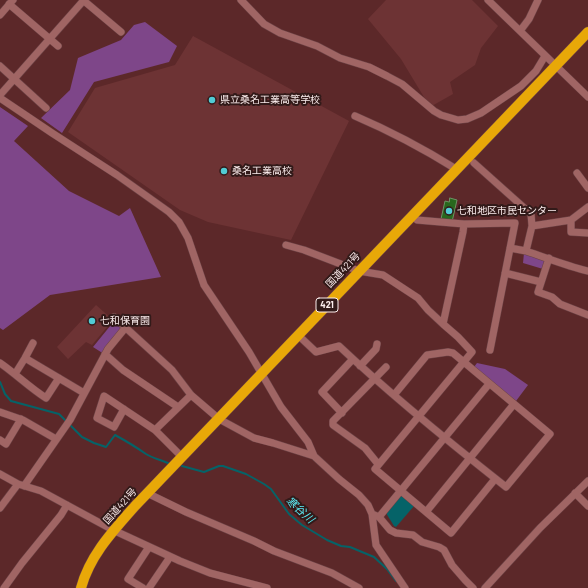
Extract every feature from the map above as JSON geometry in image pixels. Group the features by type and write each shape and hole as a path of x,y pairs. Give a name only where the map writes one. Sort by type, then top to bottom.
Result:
{"highway":[{"name":"国道421号","path":"81,588 87,571 98,551 113,530 261,373 588,32"}],"street":[{"path":"121,32 83,0 0,97 52,133 118,175 169,212 179,222 188,238 204,285 261,373 281,407 308,442 314,456 359,495 375,515 390,530 396,533 413,535 422,542 444,550 452,565 473,588"},
{"path":"241,0 264,24 275,30 317,46 340,58 369,67 402,84 434,111 441,115 458,120 467,119 481,113 521,86 536,71 546,56"},
{"path":"488,0 588,98"},
{"path":"520,31 529,19 538,0"},
{"path":"0,15 11,2 58,46"},
{"path":"0,66 46,108"},
{"path":"355,116 439,158 456,169"},
{"path":"474,163 531,214 532,226 526,252"},
{"path":"577,173 588,188"},
{"path":"532,226 571,220 588,207"},
{"path":"412,215 416,220 464,224 515,223 490,350"},
{"path":"571,220 571,232 588,232"},
{"path":"443,324 464,224"},
{"path":"286,245 304,250 359,271 383,275 418,298 428,310 472,352 374,469 451,533 495,479"},
{"path":"510,248 549,258 572,268 588,271"},
{"path":"549,258 538,292 552,297 560,304 588,315"},
{"path":"505,273 541,282"},
{"path":"114,317 172,370 191,395 218,419 254,438 314,456"},
{"path":"0,508 21,485 68,422 105,354 126,327"},
{"path":"298,335 316,352 339,346 375,380 506,487 550,434 464,362 448,352 427,355 394,395"},
{"path":"15,374 26,358 33,343"},
{"path":"360,366 376,349 377,344"},
{"path":"105,354 123,370 178,407"},
{"path":"26,358 84,393"},
{"path":"342,413 322,392 353,359"},
{"path":"0,363 15,374 31,389 46,398 59,378"},
{"path":"378,464 365,448 333,425 333,421 375,380 386,367"},
{"path":"405,588 376,545 375,515 400,491 489,384"},
{"path":"155,430 191,395"},
{"path":"426,512 514,404"},
{"path":"124,409 155,430 182,457"},
{"path":"0,412 21,419 56,439"},
{"path":"0,440 6,444 21,419"},
{"path":"0,474 21,485 41,491 113,530 169,556 210,573 267,588"},
{"path":"485,588 535,533 588,480"},
{"path":"575,493 588,506"},
{"path":"147,494 254,540 274,551 332,573 358,588"},
{"path":"4,588 61,515 67,505"},
{"path":"143,588 128,579 150,547"},
{"path":"149,588 168,560 169,556"}],"shaded area":[{"path":"386,0 472,0 498,26 481,48 475,65 450,82 453,94 430,107 401,59 368,19"},
{"path":"145,22 177,46 169,62 94,82 62,133 41,118 70,90 78,58 121,40 134,25"},
{"name":"桑名工業高校","path":"193,36 349,121 291,240 208,222 180,210 68,132 95,88 175,65"},
{"path":"0,107 28,126 14,141 69,191 119,216 130,208 161,277 50,295 3,330 0,328"},
{"path":"524,253 544,259 545,262 543,269 523,263"},
{"path":"96,305 113,320 92,345 86,342 68,359 57,347"},
{"path":"115,320 124,327 104,354 93,347"},
{"path":"477,363 505,369 528,385 516,401 474,367"}],"water":[{"path":"400,496 414,506 396,527 386,513"}],"building":[{"name":"七和地区市民センター","path":"450,198 457,200 452,222 441,219 445,201 449,202"}],"waterway":[{"name":"寒谷川","path":"0,382 5,394 11,401 59,414 82,437 94,443 106,447 115,435 148,455 168,463"},
{"name":"寒谷川","path":"182,466 204,472 219,466 223,466 246,474 271,489 289,514 302,525 327,540 341,546 350,547 374,557 387,569 396,581"}],"place":[{"name":"県立桑名工業高等学校","path":"212,100"},
{"name":"桑名工業高校","path":"224,171"},
{"name":"七和地区市民センター","path":"449,211"},
{"name":"七和保育園","path":"92,321"}]}
